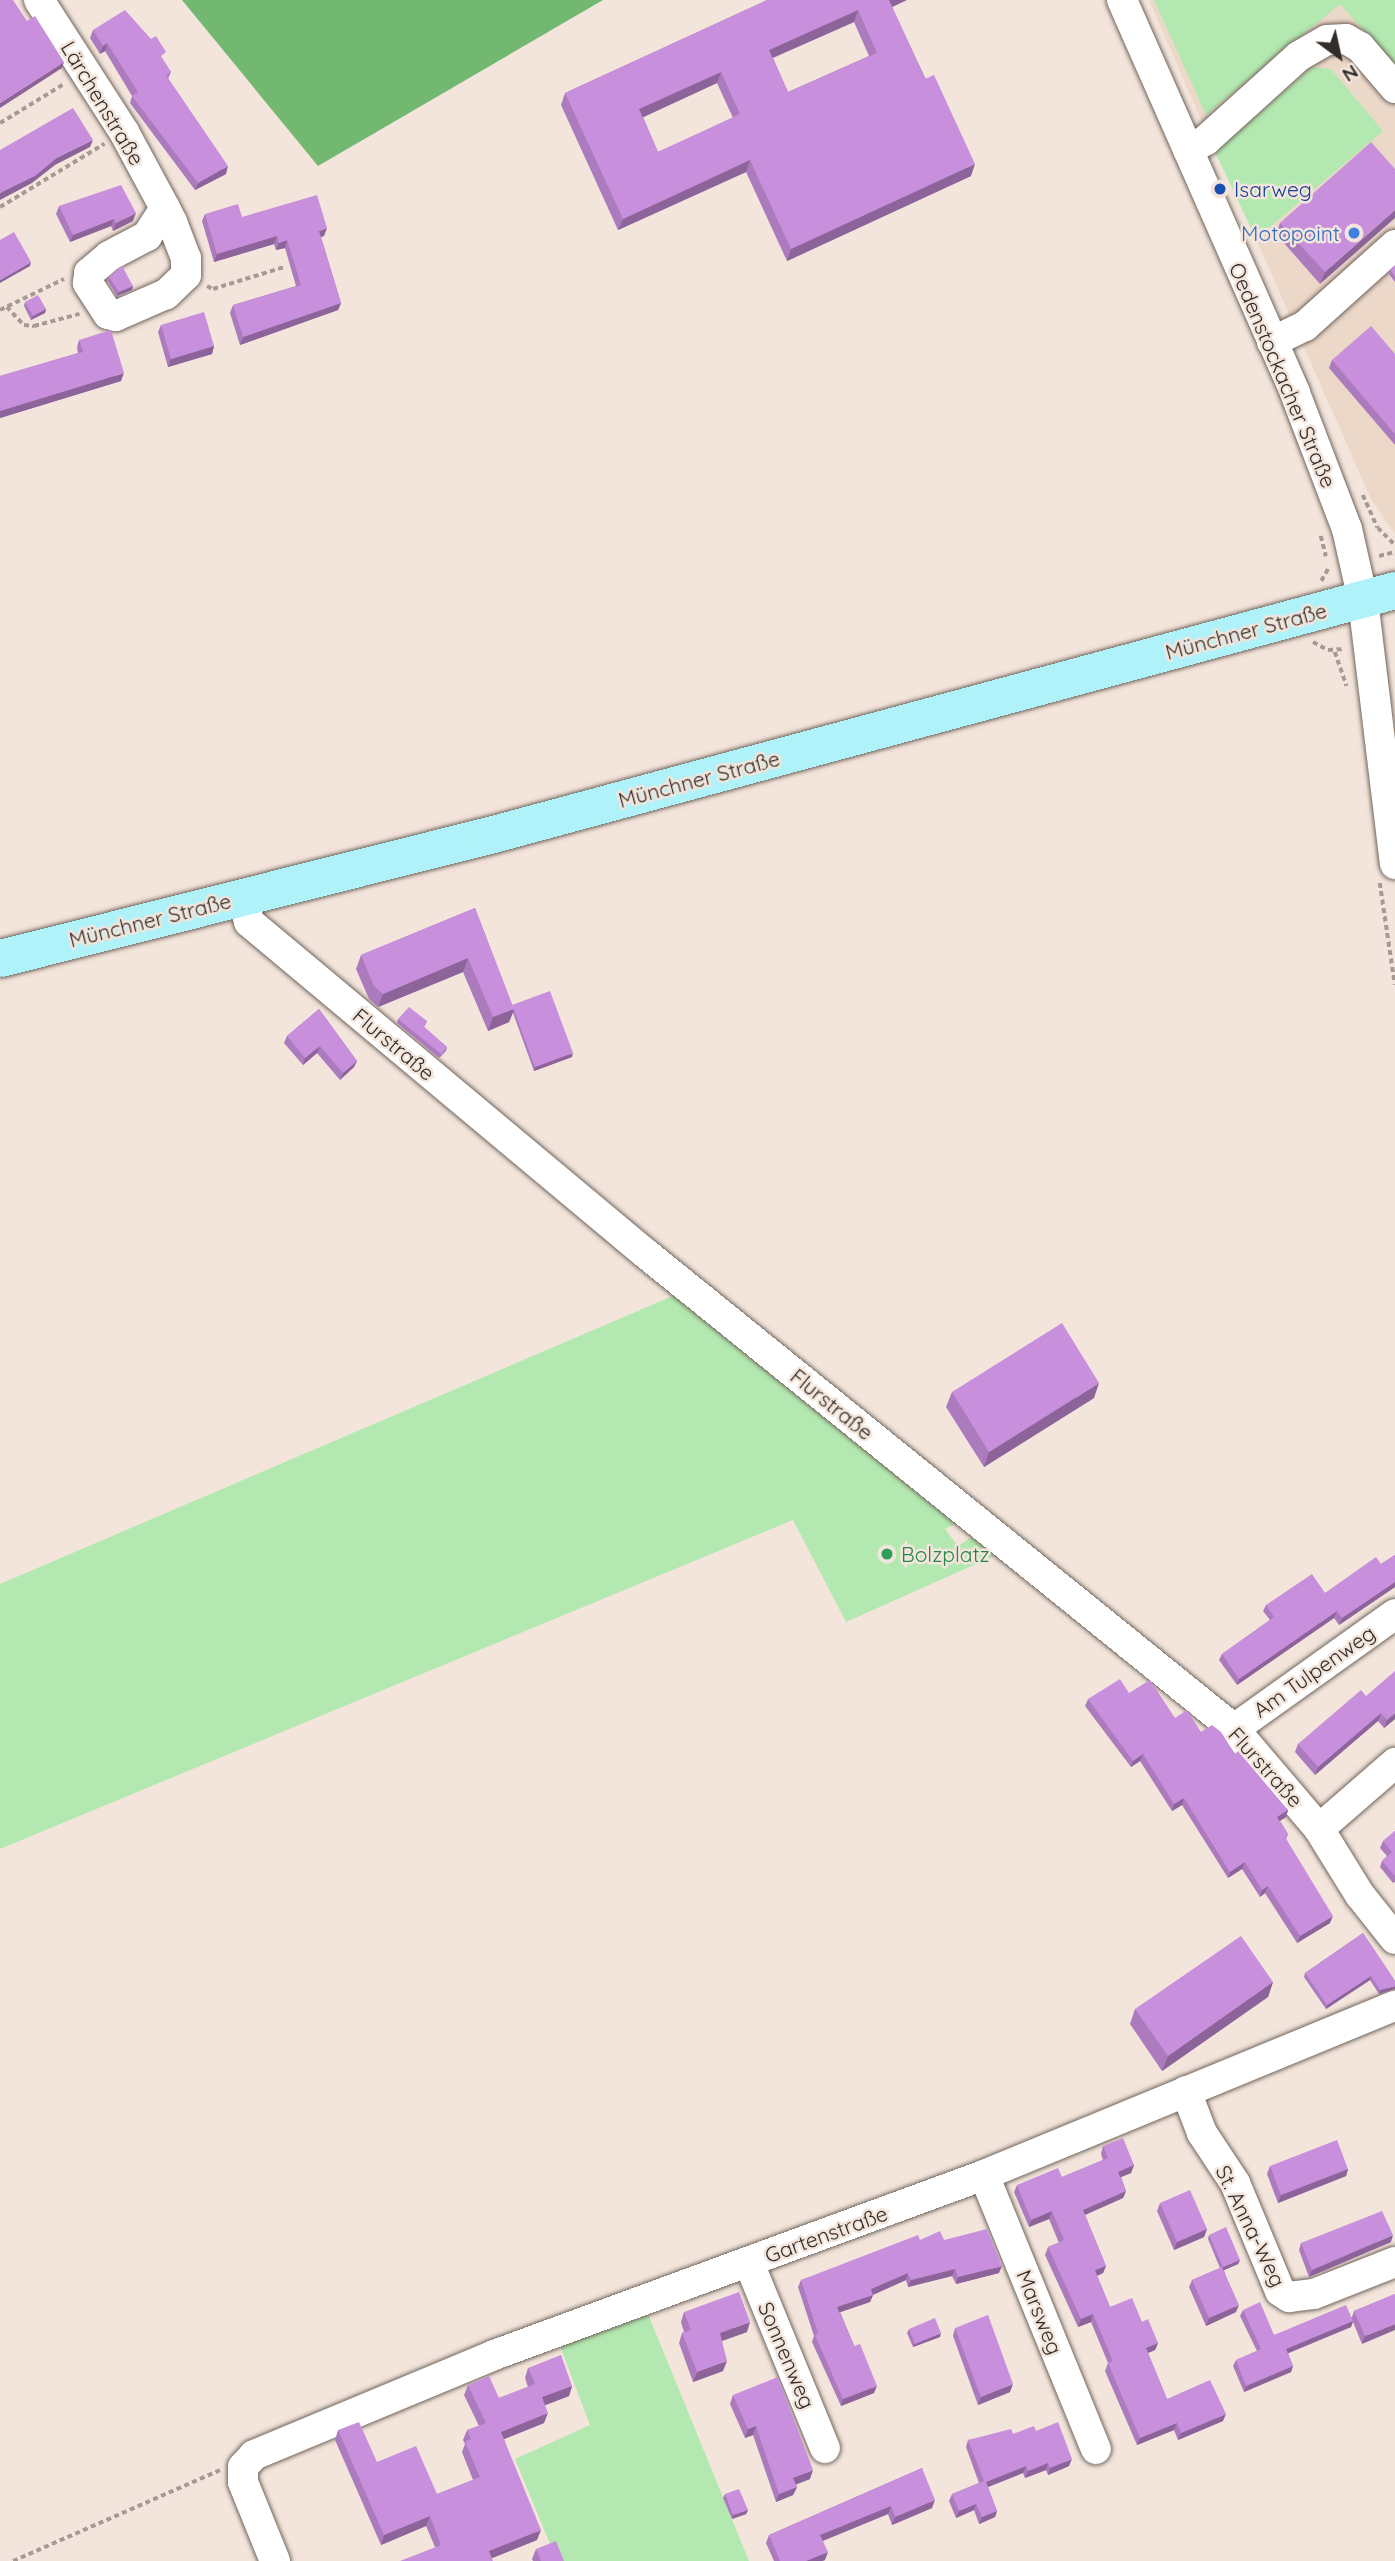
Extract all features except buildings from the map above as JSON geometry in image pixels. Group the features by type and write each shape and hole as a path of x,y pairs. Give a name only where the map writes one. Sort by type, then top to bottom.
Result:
{"main road":[{"name":"Münchner Straße","path":"0,958 243,897 424,863 1306,628 1379,595"}],"street":[{"name":"Lärchenstraße","path":"39,0 124,132 187,258 186,275"},
{"name":"Oedenstockacher Straße","path":"1122,0 1272,342 1347,529 1379,595 1395,864"},
{"path":"1188,150 1206,140 1299,56 1327,40 1346,39 1360,47 1395,88"},
{"path":"164,208 147,236 109,256 89,273 89,283 101,308 116,316 166,293 186,275"},
{"path":"1272,342 1305,326 1395,245"},
{"name":"Flurstraße","path":"243,897 249,922 645,1253 1234,1729 1319,1829 1360,1895 1395,1939"},
{"name":"Am Tulpenweg","path":"1234,1729 1395,1614"},
{"path":"1319,1829 1395,1763"},
{"name":"Gartenstraße","path":"254,2455 494,2355 984,2175 1395,2006"},
{"name":"St. Anna-Weg","path":"1186,2091 1202,2133 1235,2183 1280,2291 1289,2297 1314,2294 1395,2262"},
{"name":"Marsweg","path":"984,2175 1096,2449"},
{"name":"Sonnenweg","path":"748,2263 825,2448"},
{"path":"254,2455 243,2467 243,2482 275,2561"}],"path":[{"path":"0,123 86,70"},
{"path":"0,207 124,132"},
{"path":"186,275 214,289 284,267"},
{"path":"0,310 65,278 89,273"},
{"path":"7,307 24,325 34,326 101,308"},
{"path":"1318,522 1329,569 1320,581 1300,592 1297,598 1306,628 1335,652"},
{"path":"13,2561 254,2455"}],"shaded area":[{"path":"1149,0 1395,0 1395,534 1371,499 1256,239 1382,130 1312,67 1215,152"}],"green space":[{"path":"182,0 603,0 318,166"},
{"path":"1154,0 1395,0 1395,66 1340,4 1206,115"},
{"path":"1312,67 1331,69 1383,131 1256,239 1215,152"},
{"path":"675,1295 960,1521 945,1529 958,1546 976,1534 1003,1552 846,1622 793,1520 0,1849 0,1584"},
{"path":"646,2309 749,2561 557,2561 515,2459 590,2425 558,2341"}],"place":[{"name":"Isarweg","path":"1220,189"},
{"name":"Motopoint","path":"1354,233"},
{"name":"Bolzplatz","path":"887,1554"}]}
